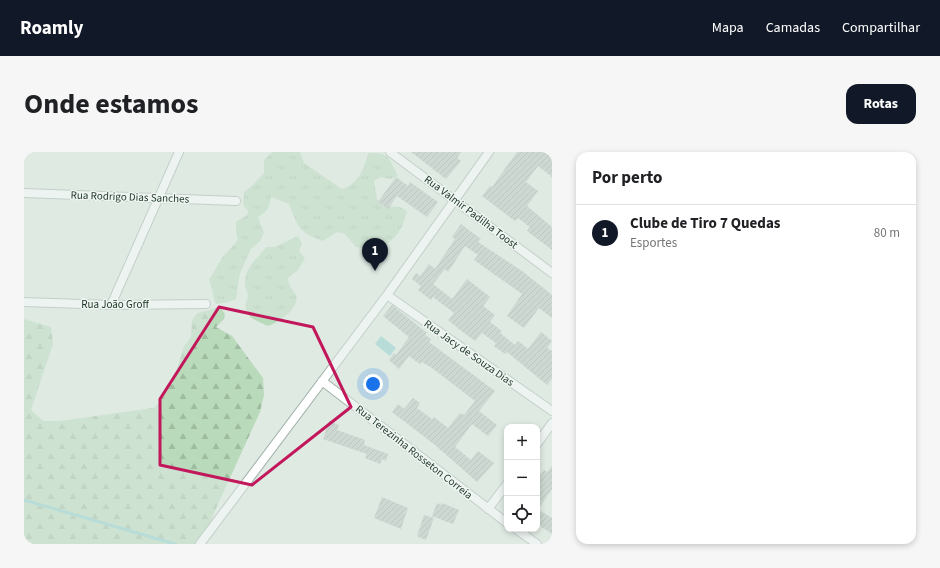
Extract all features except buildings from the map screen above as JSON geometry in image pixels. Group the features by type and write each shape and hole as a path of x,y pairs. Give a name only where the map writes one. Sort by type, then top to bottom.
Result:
{"street":[{"path":"111,305 179,152"},
{"name":"Rua Valmir Padilha Toost","path":"390,152 552,273"},
{"path":"200,544 387,295 454,199 489,152"},
{"name":"Rua Rodrigo Dias Sanches","path":"24,193 236,201"},
{"name":"Rua Jacy de Souza Dias","path":"387,295 552,412"},
{"name":"Rua João Groff","path":"24,302 111,305 206,304"},
{"name":"Rua Terezinha Rosseton Correia","path":"322,381 504,521"},
{"path":"540,440 552,423"},
{"path":"488,509 504,488"},
{"path":"520,532 537,544"}],"highlighted area":[{"path":"219,307 313,327 351,407 252,485 160,465 160,399"}],"green space":[{"path":"272,152 300,152 304,163 342,189 353,184 360,175 369,153 385,155 398,176 390,179 381,177 374,181 377,199 383,206 400,207 407,211 404,221 396,236 383,245 375,248 356,247 345,234 337,232 323,241 309,235 297,224 289,204 271,197 268,209 258,217 264,233 260,241 251,249 240,273 236,299 216,304 209,280 222,258 238,240 236,222 247,215 248,211 243,205 244,192 264,173 264,160"},
{"path":"298,236 302,243 299,251 305,258 298,270 288,278 288,281 296,295 295,305 288,314 278,322 268,326 253,319 247,313 246,303 248,296 245,279 247,273 249,268 266,247 275,247"},
{"path":"220,307 225,314 224,319 216,327 232,336 263,378 264,395 260,412 213,515 210,529 198,544 24,544 24,319 51,327 53,344 31,410 43,421 60,421 153,408 156,406 162,398 167,384 170,382 172,385 184,346 191,337 192,321 194,317 198,313"}],"water":[{"path":"381,336 396,348 390,356 375,344"}],"waterway":[{"path":"24,500 175,544"}],"place":[{"name":"Clube de Tiro 7 Quedas","path":"375,271"}]}
